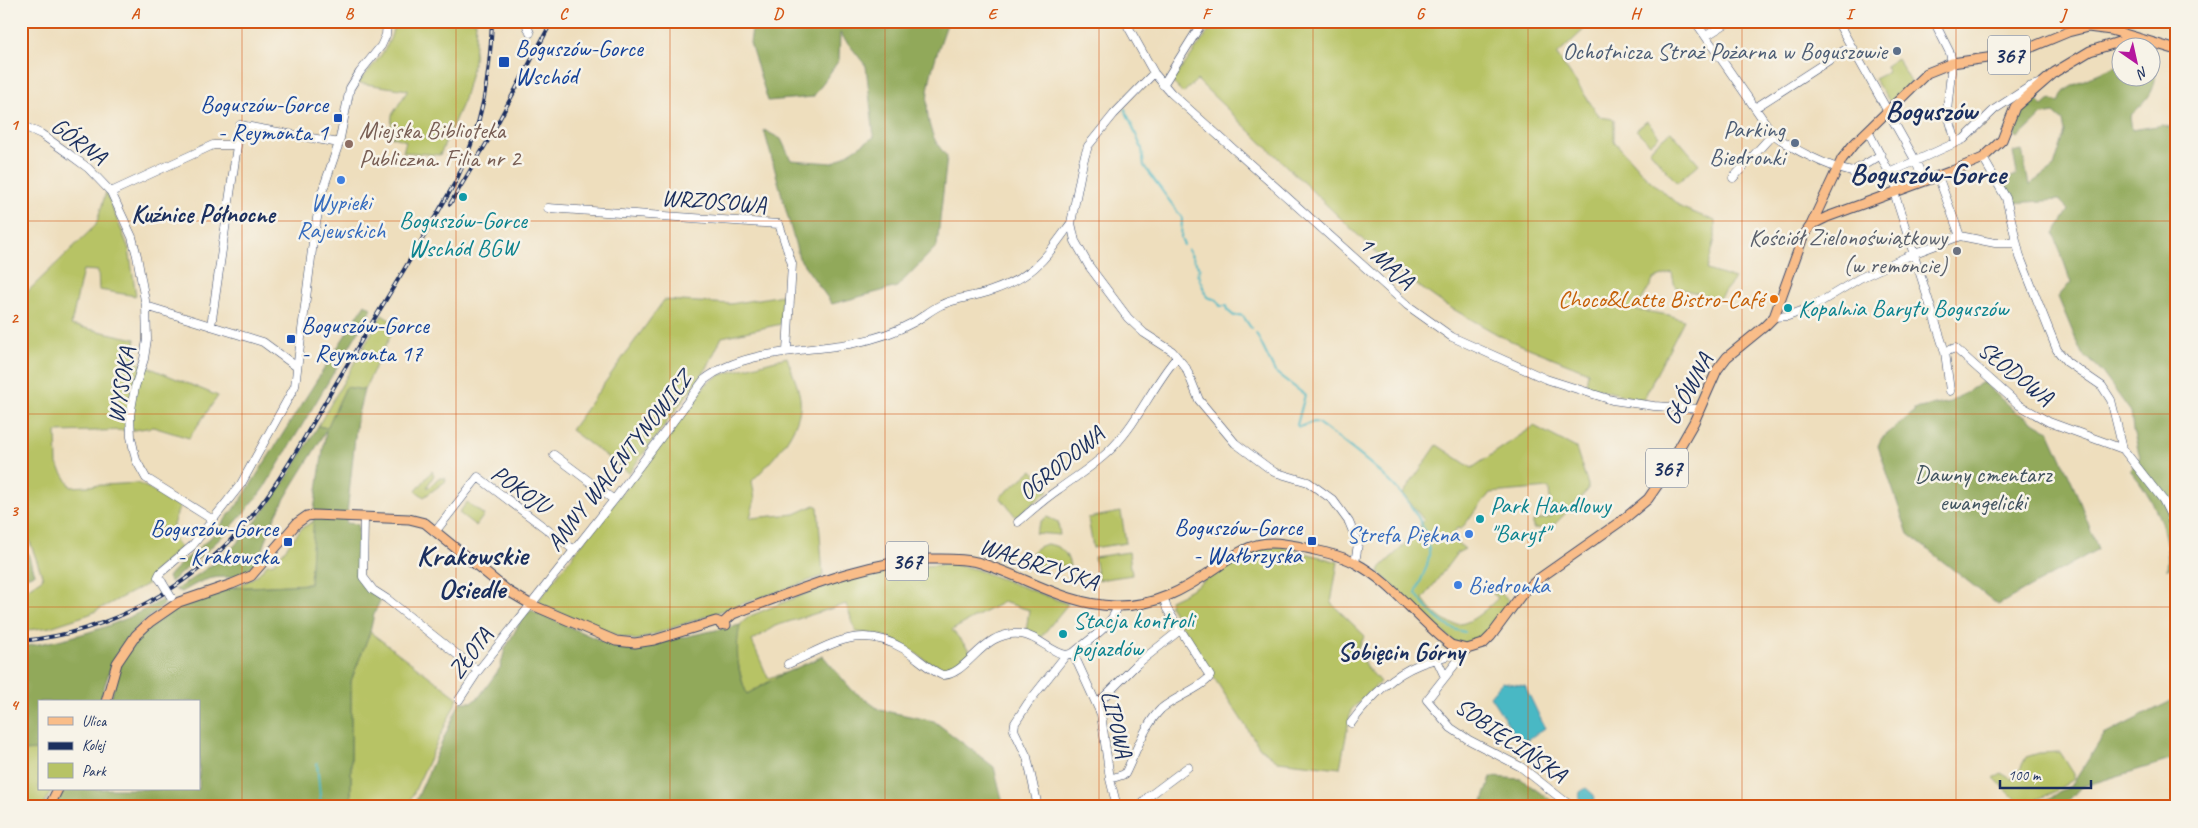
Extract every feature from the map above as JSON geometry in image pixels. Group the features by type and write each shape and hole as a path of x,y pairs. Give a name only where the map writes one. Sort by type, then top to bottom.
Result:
{"main road":[{"name":"367","path":"1820,215 1837,169 1849,150 1927,73 1952,63 2015,54 2068,32 2088,27 2111,30 2138,38"},
{"name":"367","path":"1896,191 1983,158 1994,150 2002,140 2015,108 2041,82 2090,51 2110,45"},
{"name":"367","path":"2160,45 2177,50"},
{"name":"GŁÓWNA","path":"1467,649 1483,644 1517,600 1537,580 1624,519 1648,499 1659,483 1700,409 1717,370 1727,357 1774,317 1804,237 1820,215 1896,191"},
{"path":"107,700 117,663 136,635 150,622 172,603 237,583 251,576 306,516 409,518 425,523 508,591 530,604"},
{"name":"WAŁBRZYSKA","path":"530,604 616,641 626,643 654,640 713,622 723,625 738,612 865,568 949,558 974,561 1077,601 1102,606 1140,605 1164,599 1198,581 1254,544 1282,542 1312,549 1354,563 1374,576 1451,645 1467,649"},
{"path":"49,807 58,790"}],"street":[{"path":"172,603 158,577 160,573 192,546 241,484 295,386 314,234 322,192 339,143 350,88 360,72 382,46 386,35 387,21"},
{"path":"524,21 530,33"},
{"name":"1 MAJA","path":"1125,21 1163,85 1266,181 1406,305 1444,332 1546,379 1612,400 1654,406 1700,409"},
{"path":"1163,85 1203,21"},
{"path":"1695,21 1773,134 1786,144 1837,169 1852,172 1881,155"},
{"path":"1706,36 1730,21"},
{"path":"1837,21 1915,160 1924,180"},
{"path":"1934,21 1950,53 1952,63 1947,111 1956,142"},
{"path":"1755,108 1851,46"},
{"path":"1154,72 1114,114 1088,146 1071,223 1075,241 1089,266 1128,318 1144,333 1177,357 1186,368 1199,400 1235,443 1274,472 1308,482 1333,500 1349,522 1358,544 1354,563"},
{"path":"1891,172 1974,132 1995,109 2029,87 2041,82"},
{"name":"GÓRNA","path":"21,125 41,134 88,168 111,192"},
{"path":"211,326 240,125 339,143"},
{"path":"1868,131 1891,172 1945,352 1950,392"},
{"path":"1733,178 1773,134"},
{"path":"111,192 213,145 236,145"},
{"path":"1983,158 2006,198 2016,243 2027,278 2057,350 2067,362 2102,386 2111,400 2123,449 2163,500 2170,514 2177,541"},
{"path":"1938,176 1960,236"},
{"name":"WYSOKA","path":"111,192 134,246 146,306 147,339 130,415 131,437 136,460 146,478 213,520"},
{"name":"WRZOSOWA","path":"548,208 779,224 792,264 787,351"},
{"name":"ANNY WALENTYNOWICZ","path":"530,604 614,500 704,380 716,371 728,366 787,351 854,343 882,337 911,324 941,305 990,291 1028,274 1039,266 1071,223"},
{"path":"1774,317 1788,316 1812,307 1838,290 1914,253 1960,236 1995,243 2016,243"},
{"path":"1060,238 1068,237 1075,241"},
{"path":"146,306 263,342 297,367"},
{"name":"SŁODOWA","path":"1945,352 1955,348 2018,405 2049,422 2123,449"},
{"name":"OGRODOWA","path":"1018,522 1042,501 1099,462 1110,451 1177,357"},
{"path":"554,455 614,500"},
{"name":"POKOJU","path":"435,532 478,477 574,550"},
{"path":"361,517 363,577 373,590 478,671"},
{"path":"1110,778 1125,774 1149,724 1161,708 1186,691 1207,680 1210,676 1167,609 1164,599"},
{"name":"ZŁOTA","path":"459,700 478,671 530,604"},
{"path":"1038,807 1027,756 1014,730 1015,723 1028,703 1070,654 1108,624 1115,616 1118,606"},
{"path":"1097,702 1102,700 1137,664 1180,630"},
{"path":"788,664 850,638 866,635 901,647 942,675 954,673 990,641 1010,634 1029,636 1060,654 1070,654"},
{"path":"1351,723 1367,702 1386,685 1417,666 1467,649"},
{"name":"SOBIĘCIŃSKA","path":"1467,649 1428,700 1452,728 1520,768 1572,807"},
{"name":"LIPOWA","path":"1070,654 1097,702 1104,729 1110,778 1117,807"},
{"path":"1437,660 1445,678"},
{"path":"1140,807 1148,797 1188,766"}],"green space":[{"path":"393,21 476,21 474,61 464,99 440,155 403,152 406,141 391,136 392,115 408,90 358,83 387,46 393,29"},
{"path":"753,21 948,21 930,79 927,109 929,124 935,141 947,157 937,246 897,287 832,304 799,258 764,130 781,139 791,160 833,163 874,137 866,66 840,33 839,60 813,97 768,101 750,43"},
{"path":"1216,21 1539,21 1543,26 1550,21 1593,21 1557,55 1600,117 1614,119 1614,141 1645,176 1682,208 1715,221 1715,239 1707,270 1735,279 1718,299 1675,287 1672,273 1654,279 1636,310 1669,315 1684,320 1643,400 1586,386 1588,372 1504,338 1444,304 1390,266 1197,80 1183,93 1172,82"},
{"path":"1897,58 1911,82 1890,102 1874,79 1888,72 1885,66"},
{"path":"2110,68 2110,88 2153,88 2147,99 2130,116 2132,130 2162,125 2177,129 2177,560 2167,570 2166,543 2159,517 2146,492 2130,470 2140,457 2133,430 2131,412 2098,367 2082,354 2058,297 2071,282 2054,234 2069,210 2059,200 2012,203 2001,183 2017,174 2013,152 2022,150 2029,185 2054,167 2065,132 2063,121 2054,113 2042,115 2018,138 2015,136 2015,130 2011,127 2017,113 2034,97 2043,106 2051,99 2059,103 2067,89"},
{"path":"1647,121 1659,136 1650,144 1636,130"},
{"path":"1671,131 1699,164 1677,183 1649,150"},
{"path":"106,192 129,249 136,296 99,290 98,271 83,270 71,325 135,339 136,362 218,396 189,438 153,427 134,430 56,432 57,464 71,487 138,483 180,505 173,525 175,542 181,547 153,573 151,582 90,614 50,627 21,631 21,593 43,578 21,517 21,331 28,328 28,310 21,303 21,298 96,225"},
{"path":"782,295 781,324 722,337 707,368 629,473 571,430 664,300 731,304"},
{"path":"365,304 372,309 266,485 244,513 221,537 170,582 168,577 173,571 211,537 241,500"},
{"path":"382,315 396,324 364,390 346,387 327,428 318,426"},
{"path":"787,357 799,393 800,409 797,421 785,444 752,481 755,499 750,518 795,514 815,505 818,507 823,576 637,640 618,636 541,605 539,602 540,598 707,383 720,375"},
{"name":"Dawny cmentarz ewangelicki","path":"1983,382 2013,410 2049,431 2073,484 2098,549 1998,605 1908,534 1878,446 1881,439 1914,412 1914,409 1950,402"},
{"path":"346,387 364,390 357,418 346,523 358,524 360,579 381,599 351,681 351,807 55,807 64,790 200,790 200,700 111,700 120,664 139,637 158,621 189,600 230,588 310,584 314,510 326,430 280,508 260,555 251,567 236,576 205,580 182,592 175,590 220,558 247,533 280,489 318,426 327,428"},
{"path":"1534,426 1576,448 1588,490 1556,523 1547,529 1533,528 1533,521 1551,517 1549,488 1490,493 1461,529 1457,528 1451,538 1465,549 1457,553 1423,599 1442,619 1460,624 1478,616 1498,598 1486,588 1498,592 1508,600 1508,605 1482,641 1465,645 1454,642 1379,573 1381,567 1415,535 1424,520 1403,494 1437,445 1472,468"},
{"path":"1032,470 1049,490 1016,517 1000,497"},
{"path":"432,471 434,475 427,487 430,487 438,478 445,478 446,481 424,497 416,491"},
{"path":"467,502 484,515 476,526 459,513"},
{"path":"1121,512 1126,543 1093,548 1088,518"},
{"path":"1047,517 1058,522 1060,535 1035,533 1041,521"},
{"path":"314,521 310,584 230,588 251,579 267,564 274,563 302,528"},
{"path":"21,530 34,574 21,579"},
{"path":"1047,544 1056,546 1063,551 1070,566 1029,566 1034,551"},
{"path":"1280,546 1338,562 1331,603 1365,636 1357,649 1368,668 1380,682 1351,710 1340,768 1278,761 1260,748 1199,655 1169,605 1170,600 1182,595 1246,554 1260,548"},
{"path":"1129,552 1132,575 1098,580 1094,557"},
{"path":"952,564 975,569 1068,604 1041,637 1026,632 1029,610 1003,602 952,630 971,652 951,671 944,673 908,648 881,635 856,632 846,604 775,626 752,641 768,678 785,673 747,694 739,669 737,639 741,624 750,616 841,581 893,569"},
{"path":"163,599 164,605 138,626 121,646 110,670 101,700 38,700 38,750 21,751 21,647 59,640 95,630 130,617"},
{"path":"531,610 615,647 636,647 740,625 738,660 747,694 785,673 823,656 852,690 880,710 934,721 994,767 1004,807 413,807 460,702 472,702 479,697 500,668 505,649 523,617"},
{"path":"370,632 458,698 407,807 351,807 351,681"},
{"path":"2177,698 2177,758 2081,787 2067,802 2066,807 2028,807 2050,798 2072,785 2104,735"},
{"path":"38,750 38,790 52,790 43,807 21,807 21,751"},
{"path":"2060,752 2074,774 2074,779 2054,792 2022,806 1994,778 2001,773 2011,779 2016,777 2026,757 2039,753"},
{"path":"1491,777 1521,779 1560,807 1481,807"}],"water":[{"path":"1502,682 1525,686 1545,728 1521,744 1490,696"},
{"path":"1586,788 1594,795 1595,800 1584,806 1579,800 1580,792"}],"waterway":[{"path":"1125,109 1142,149 1144,166 1182,218 1181,239 1184,245"},
{"path":"1188,250 1200,269 1198,275 1207,297 1217,300 1220,306 1226,306 1227,310 1234,316 1243,316 1251,328"},
{"path":"1256,333 1275,372 1305,395 1297,425 1299,427 1314,422 1318,423 1369,462 1402,494 1415,512 1424,531 1429,550 1427,566 1416,594 1431,613 1443,623 1465,632"},
{"path":"317,763 321,807"}],"railway":[{"path":"21,641 87,628 149,602 205,564 230,541 252,516 302,442 457,179 479,121 487,83 492,21"},
{"path":"450,204 489,139 552,21"}],"place":[{"name":"Ochotnicza Straż Pożarna w Boguszowie","path":"1897,51"},
{"name":"Boguszów-Gorce Wschód","path":"504,62"},
{"name":"Boguszów-Gorce - Reymonta 1","path":"338,118"},
{"name":"Parking Biedronki","path":"1795,143"},
{"name":"Miejska Biblioteka Publiczna. Filia nr 2","path":"349,144"},
{"name":"Wypieki Rajewskich","path":"341,180"},
{"name":"Boguszów-Gorce Wschód BGW","path":"463,197"},
{"name":"Kościół Zielonoświątkowy (w remoncie)","path":"1957,251"},
{"name":"Choco&Latte Bistro-Café","path":"1774,299"},
{"name":"Kopalnia Barytu Boguszów","path":"1788,308"},
{"name":"Boguszów-Gorce - Reymonta 17","path":"291,339"},
{"name":"Park Handlowy \"Baryt\"","path":"1480,519"},
{"name":"Strefa Piękna","path":"1469,534"},
{"name":"Boguszów-Gorce - Wałbrzyska","path":"1312,541"},
{"name":"Boguszów-Gorce - Krakowska","path":"288,542"},
{"name":"Biedronka","path":"1458,585"},
{"name":"Stacja kontroli pojazdów","path":"1063,634"}],"district":[{"name":"Boguszów","path":"1931,110"},
{"name":"Boguszów-Gorce","path":"1928,173"},
{"name":"Kuźnice Północne","path":"203,213"},
{"name":"Krakowskie Osiedle","path":"472,572"},
{"name":"Sobięcin Górny","path":"1401,651"}]}
